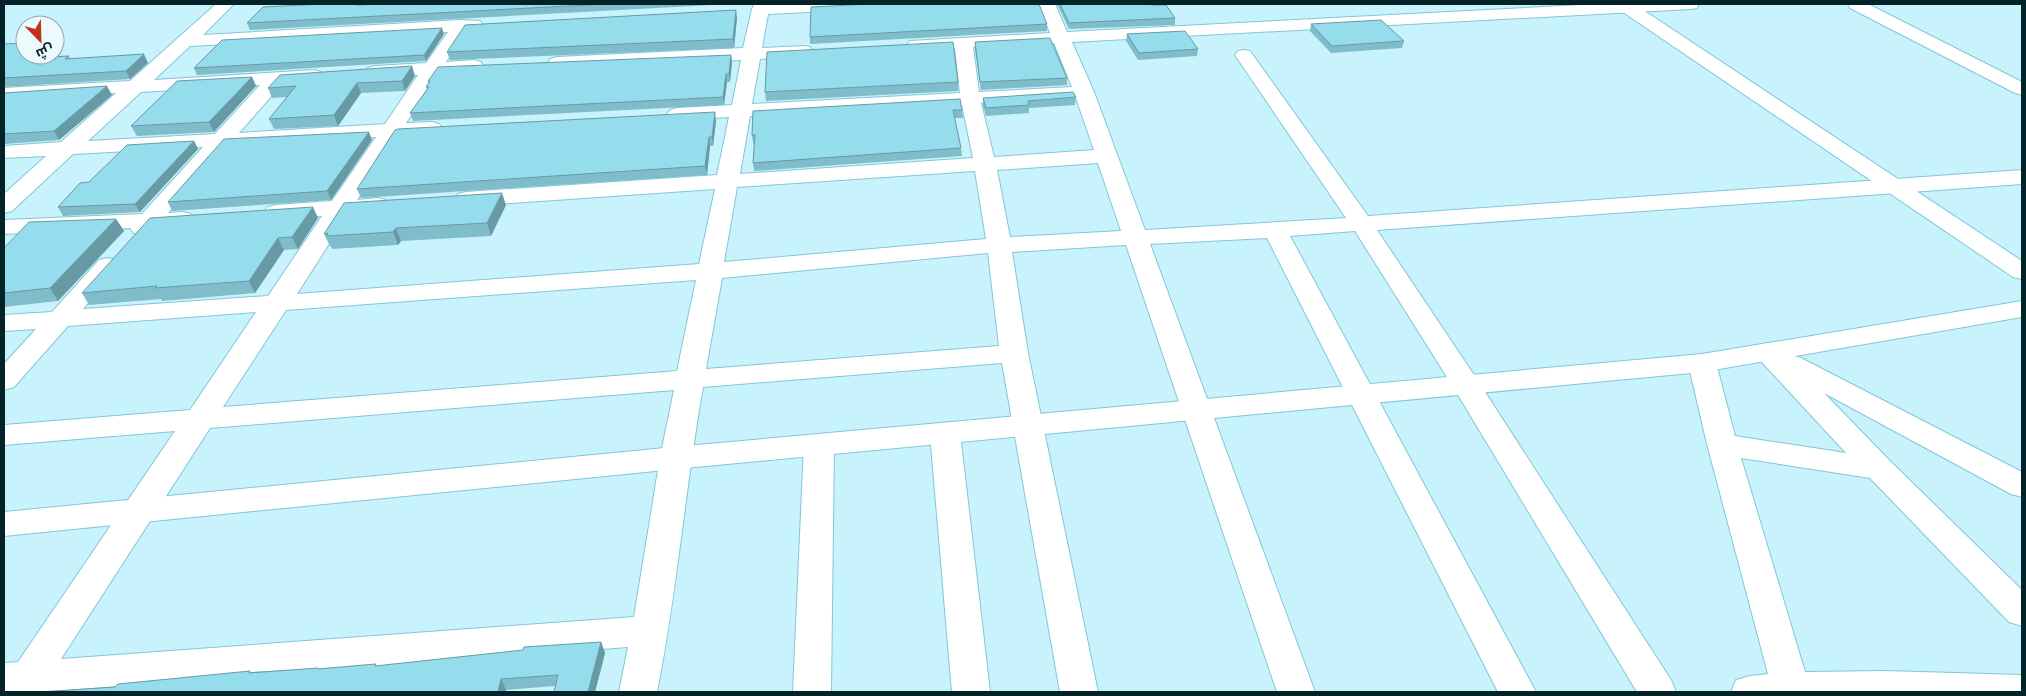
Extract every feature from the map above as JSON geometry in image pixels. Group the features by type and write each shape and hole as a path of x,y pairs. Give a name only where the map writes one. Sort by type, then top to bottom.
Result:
{"street":[{"path":"4,206 226,4"},
{"path":"740,10 870,4"},
{"path":"1047,4 1063,37 1084,92 1105,156 1136,238 1195,410 1296,692"},
{"path":"896,46 1633,5 1691,4"},
{"path":"1856,4 2022,89"},
{"path":"1633,5 1905,185 2022,256"},
{"path":"638,692 650,631 675,458 760,8"},
{"path":"185,41 491,24"},
{"path":"17,683 138,510 461,25"},
{"path":"963,42 970,98 985,164 999,245 1014,353 1079,692"},
{"path":"538,63 819,50"},
{"path":"1244,55 1361,223 1466,385 1657,692"},
{"path":"354,74 490,66"},
{"path":"4,94 334,75"},
{"path":"4,381 276,79"},
{"path":"663,115 1084,92"},
{"path":"4,152 449,127"},
{"path":"449,200 1105,156"},
{"path":"4,323 711,271 999,245 1275,230 2022,177"},
{"path":"1905,185 2022,272"},
{"path":"253,214 399,204"},
{"path":"4,227 205,217"},
{"path":"1275,230 1517,692"},
{"path":"4,524 675,458 1702,362 2022,309"},
{"path":"1768,352 1879,469 2022,612"},
{"path":"1768,352 2022,486"},
{"path":"4,435 1014,353"},
{"path":"1702,362 1722,444 1791,690"},
{"path":"945,433 971,692"},
{"path":"1722,444 1879,469"},
{"path":"812,692 819,445"},
{"path":"17,683 650,631"},
{"path":"1750,692 1827,687 2022,691"}],"building":[{"path":"322,4 606,4 247,23 263,7"},
{"path":"870,4 1039,4 1047,24 810,37 811,7"},
{"path":"1060,4 1166,5 1175,18 1069,23"},
{"path":"736,10 733,39 447,52 465,25"},
{"path":"1381,20 1404,41 1332,46 1311,24"},
{"path":"442,28 424,55 194,68 222,40"},
{"path":"1185,31 1198,49 1139,53 1127,34"},
{"path":"1050,38 1067,78 980,82 975,42"},
{"path":"953,42 958,82 765,92 767,52"},
{"path":"15,43 15,65 65,65 65,59 144,54 126,71 4,78 4,44"},
{"path":"731,55 729,74 726,74 723,97 410,113 429,87 426,87 430,81 428,81 438,67"},
{"path":"412,66 402,81 357,83 334,115 269,119 296,86 268,88 280,75"},
{"path":"252,77 209,122 131,126 177,81"},
{"path":"107,86 54,131 4,134 4,93"},
{"path":"1073,92 1076,97 1028,101 1029,105 986,108 983,98"},
{"path":"960,99 962,110 953,110 961,148 753,163 755,135 752,135 753,111"},
{"path":"715,112 712,137 709,137 705,166 357,189 395,130 398,129"},
{"path":"369,132 327,191 168,202 224,139"},
{"path":"194,141 135,204 58,207 80,183 89,182 127,145"},
{"path":"502,193 487,223 396,228 393,232 327,236 328,233 324,234 344,203"},
{"path":"313,207 292,237 278,238 249,281 155,288 157,286 82,293 150,218"},
{"path":"116,219 50,288 4,293 4,248 29,222"},
{"path":"601,642 588,692 554,692 558,675 501,679 498,692 39,692 115,687 118,684 250,671 249,673 376,664 375,666 523,650 524,647"}]}
